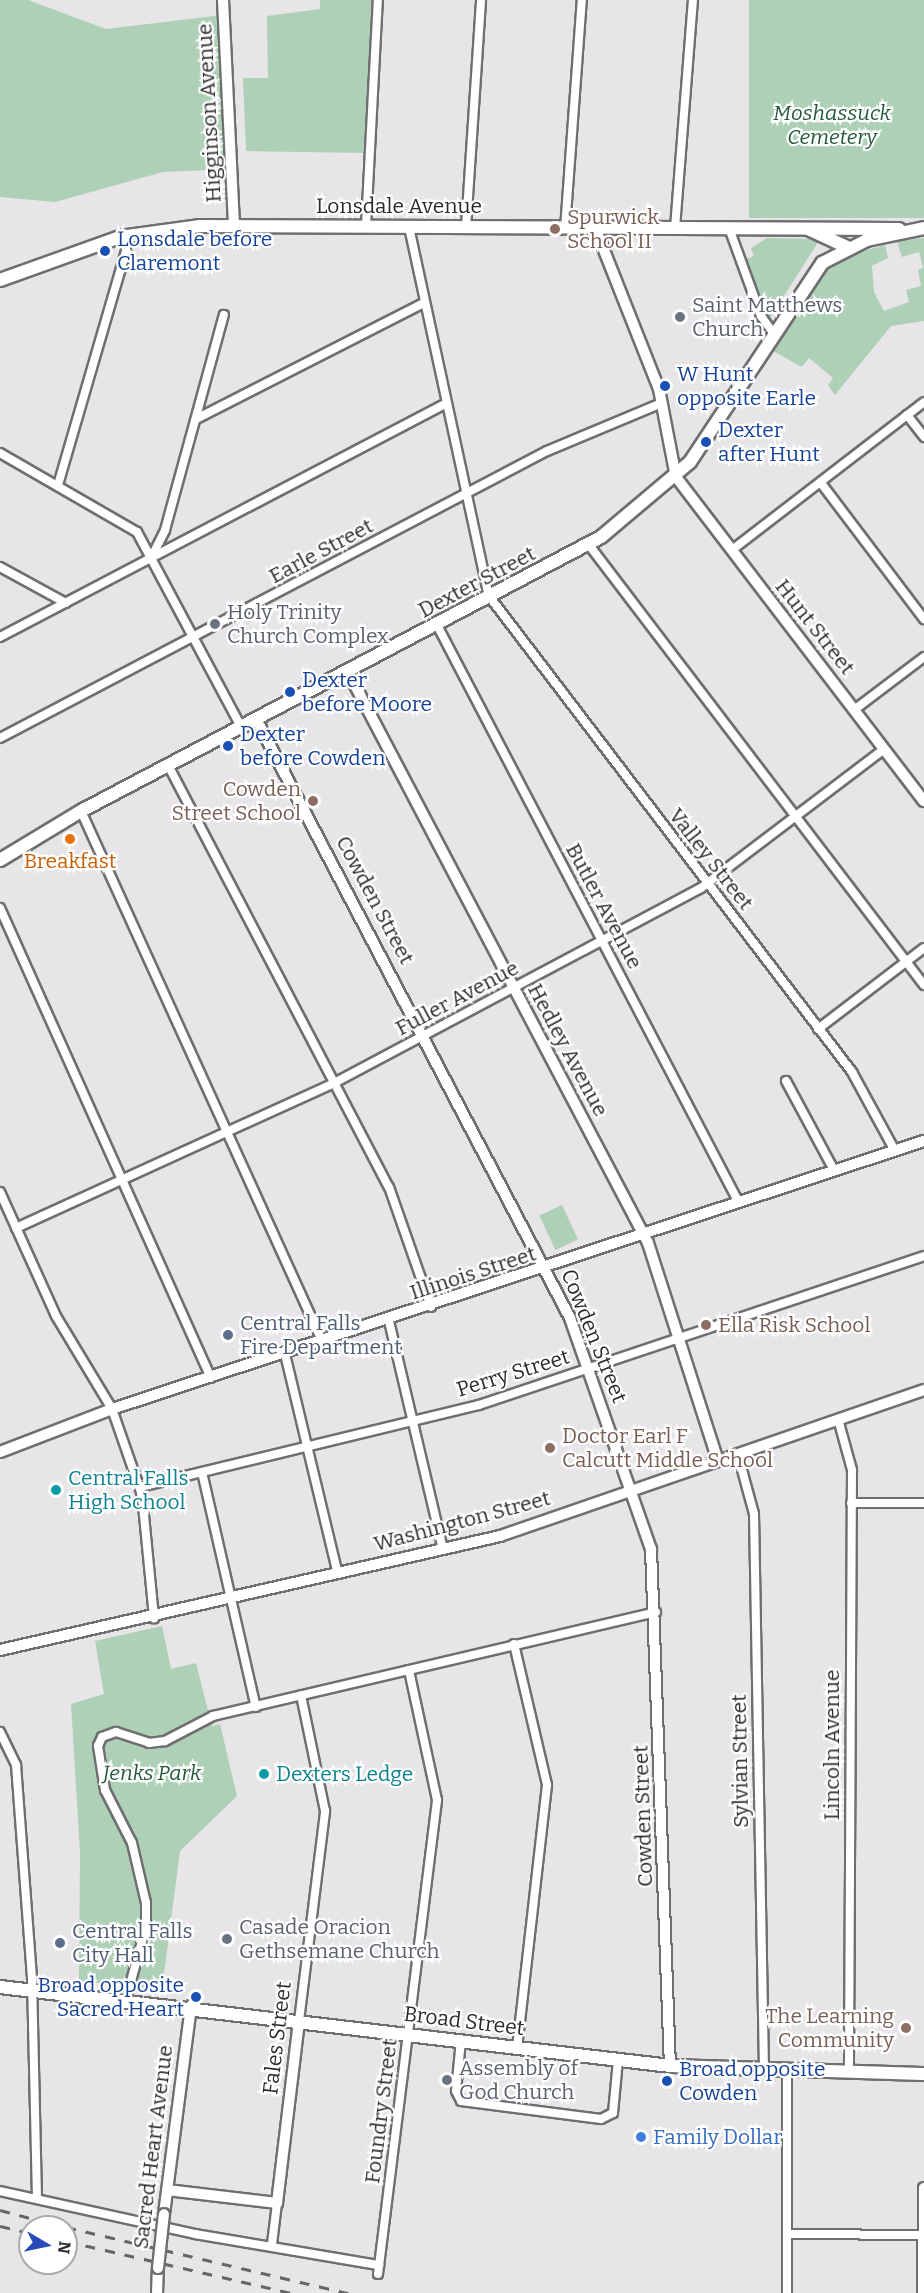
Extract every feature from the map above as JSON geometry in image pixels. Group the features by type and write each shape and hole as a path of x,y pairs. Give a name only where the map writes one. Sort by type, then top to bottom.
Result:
{"main road":[{"name":"Lonsdale Avenue","path":"0,280 125,236 234,225 466,226 596,230 675,228 903,230 924,228"},
{"name":"Lonsdale Avenue","path":"807,228 847,247 903,230"},
{"name":"Dexter Street","path":"0,860 81,811 589,545 676,477 822,263 847,247"},
{"name":"Broad Street","path":"0,1987 191,2006 670,2066 924,2074"}],"street":[{"name":"Higginson Avenue","path":"222,0 234,225"},
{"path":"366,225 378,0"},
{"path":"466,226 481,0"},
{"path":"565,229 582,0"},
{"path":"675,228 693,0"},
{"path":"410,227 422,304 489,596"},
{"path":"729,228 774,334"},
{"path":"596,230 662,403 676,477"},
{"path":"58,485 126,251 125,236"},
{"path":"196,419 422,304"},
{"path":"152,556 165,530 224,315"},
{"path":"732,550 924,402"},
{"name":"Earle Street","path":"0,738 547,451 662,403"},
{"path":"0,637 445,404"},
{"path":"906,415 924,437"},
{"path":"0,453 129,524 152,556 241,727"},
{"name":"Hunt Street","path":"676,477 924,801"},
{"path":"821,483 924,619"},
{"path":"589,545 924,985"},
{"path":"0,567 66,603"},
{"name":"Valley Street","path":"489,596 852,1072 895,1151"},
{"name":"Butler Avenue","path":"437,625 739,1203"},
{"path":"854,710 924,657"},
{"name":"Hedley Avenue","path":"348,672 644,1236 718,1461"},
{"name":"Cowden Street","path":"256,719 545,1269 590,1368 654,1560 670,2066"},
{"name":"Fuller Avenue","path":"16,1228 230,1134 336,1082 708,884 885,748"},
{"path":"168,765 336,1082 397,1204 431,1307"},
{"path":"81,811 230,1134 323,1343"},
{"path":"0,908 211,1378"},
{"path":"819,1029 924,948"},
{"path":"786,1081 834,1170"},
{"name":"Illinois Street","path":"0,1452 112,1409 323,1343 924,1140"},
{"path":"0,1192 56,1316 112,1409 140,1487 154,1619"},
{"name":"Perry Street","path":"140,1487 413,1421 590,1368 924,1256"},
{"path":"389,1321 443,1550"},
{"path":"285,1354 338,1574"},
{"name":"Washington Street","path":"0,1650 154,1619 443,1550 738,1455 924,1390"},
{"name":"Lincoln Avenue","path":"838,1419 851,1462 849,2073"},
{"name":"Sylvian Street","path":"738,1455 754,1514 764,2070"},
{"path":"202,1472 256,1707"},
{"path":"850,1503 924,1503"},
{"path":"126,1999 146,1927 146,1904 132,1843 105,1790 99,1742 116,1732 149,1743 165,1741 213,1716 656,1612"},
{"path":"514,1644 547,1785 517,2047"},
{"name":"Foundry Street","path":"272,2244 378,2269 437,1793 409,1670"},
{"name":"Fales Street","path":"272,2244 325,1811 300,1695"},
{"path":"0,1732 16,1765 33,1990 37,2198"},
{"name":"Sacred Heart Avenue","path":"157,2293 164,2214 191,2006"},
{"path":"461,2040 456,2091 461,2102 601,2119 613,2113 618,2060"},
{"path":"787,2070 787,2293"},
{"path":"923,2293 924,2188"},
{"path":"167,2190 277,2203"},
{"path":"0,2191 195,2234 272,2244"},
{"path":"788,2234 924,2235"}],"green space":[{"path":"0,0 28,0 106,29 223,15 231,169 163,172 55,202 0,197"},
{"path":"320,0 376,0 368,153 246,151 243,78 268,78 267,16 320,9"},
{"name":"Moshassuck Cemetery","path":"749,0 924,0 924,218 749,218"},
{"path":"767,238 820,239 767,323 742,261 754,256 751,248"},
{"path":"924,238 924,321 891,326 835,395 828,385 833,378 809,358 802,367 771,350 824,271 846,256 885,245 888,258 872,266 874,292 884,311 909,302 906,290 921,286 918,270 923,268 919,252 902,257 897,241"},
{"path":"562,1205 578,1239 555,1250 539,1216"},
{"name":"Jenks Park","path":"162,1626 171,1669 196,1663 212,1726 220,1724 237,1796 180,1851 162,1989 79,1981 80,1852 71,1704 104,1694 95,1641"}],"railway":[{"path":"0,2210 19,2215"},
{"path":"0,2226 18,2230"},
{"path":"78,2230 348,2293"},
{"path":"78,2244 291,2293"}],"place":[{"name":"Spurwick School II","path":"555,229"},
{"name":"Lonsdale before Claremont","path":"105,251"},
{"name":"Saint Matthews Church","path":"680,317"},
{"name":"W Hunt opposite Earle","path":"665,386"},
{"name":"Dexter after Hunt","path":"706,442"},
{"name":"Holy Trinity Church Complex","path":"215,624"},
{"name":"Dexter before Moore","path":"290,692"},
{"name":"Dexter before Cowden","path":"228,746"},
{"name":"Cowden Street School","path":"313,801"},
{"name":"Breakfast","path":"70,839"},
{"name":"Ella Risk School","path":"706,1325"},
{"name":"Central Falls Fire Department","path":"228,1335"},
{"name":"Doctor Earl F Calcutt Middle School","path":"550,1448"},
{"name":"Central Falls High School","path":"56,1490"},
{"name":"Dexters Ledge","path":"264,1774"},
{"name":"Casade Oracion Gethsemane Church","path":"227,1939"},
{"name":"Central Falls City Hall","path":"60,1943"},
{"name":"Broad opposite Sacred Heart","path":"196,1997"},
{"name":"The Learning Community","path":"906,2028"},
{"name":"Assembly of God Church","path":"447,2080"},
{"name":"Broad opposite Cowden","path":"667,2081"},
{"name":"Family Dollar","path":"641,2137"}]}
